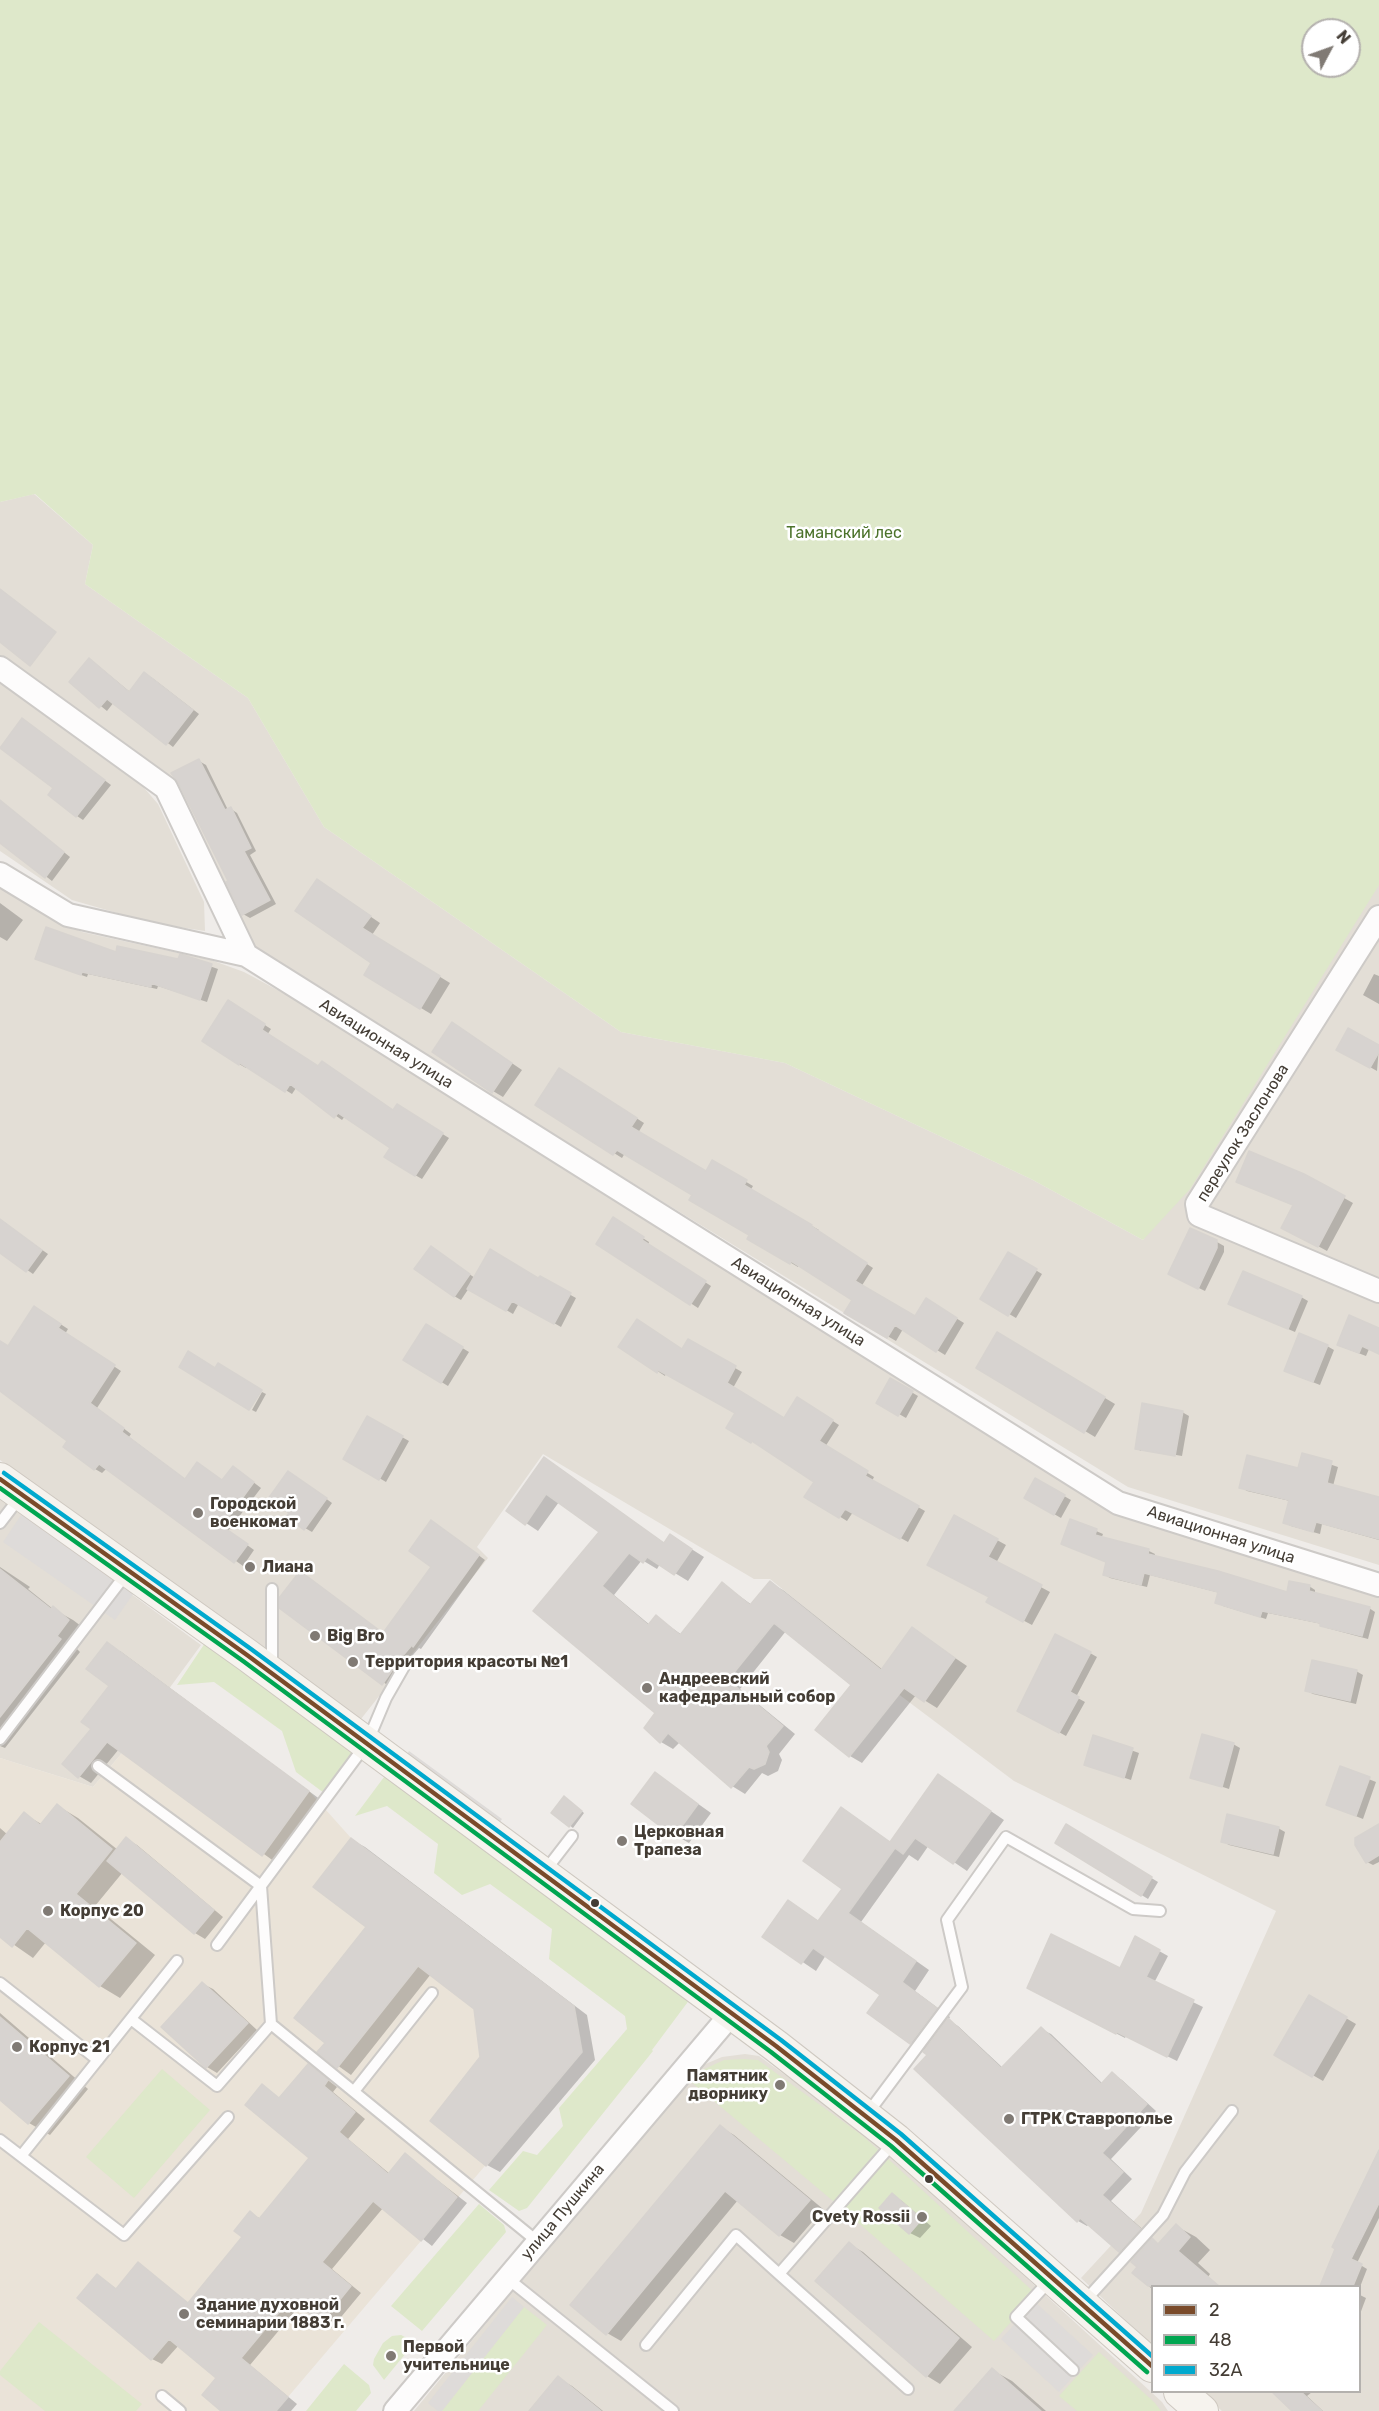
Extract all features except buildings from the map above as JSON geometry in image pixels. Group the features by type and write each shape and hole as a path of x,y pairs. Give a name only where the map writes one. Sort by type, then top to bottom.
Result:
{"street":[{"path":"0,668 166,789 246,955"},
{"name":"Авиационная улица","path":"0,874 68,915 246,955 1119,1503 1379,1585"},
{"name":"переулок Заслонова","path":"1379,917 1197,1204 1199,1215 1379,1291"},
{"path":"11,1487 272,1673 732,2013 866,2116 1054,2277 1151,2365"},
{"name":"улица Пушкина","path":"395,2411 732,2013"},
{"path":"1182,2393 1202,2411"}],"lane":[{"path":"0,1523 11,1487"},
{"path":"0,1739 128,1571"},
{"path":"272,1589 272,1673"},
{"path":"217,1945 367,1743 386,1698 406,1663"},
{"path":"98,1766 261,1886 271,2024 217,2086 130,2019"},
{"path":"543,1874 572,1836"},
{"path":"866,2116 962,1987 947,1920 1006,1837 1133,1909 1160,1911"},
{"path":"21,2156 177,1961"},
{"path":"0,1983 98,2060"},
{"path":"355,2090 432,1993"},
{"path":"271,2024 355,2090 538,2242"},
{"path":"1083,2303 1163,2215 1185,2172 1232,2111"},
{"path":"0,2140 124,2235 228,2117"},
{"path":"779,2274 896,2140"},
{"path":"646,2345 736,2235 908,2389"},
{"path":"1054,2277 1016,2318 1073,2370"},
{"path":"507,2278 673,2411"},
{"path":"162,2396 180,2411"}],"shaded area":[{"path":"34,494 93,545 85,584 248,698 324,827 621,1032 785,1063 1031,1179 1143,1240 1379,884 1379,1565 1128,1487 254,951 171,784 0,659 0,502"},
{"path":"0,683 133,775 158,804 204,902 205,931 152,923 72,900 0,851"},
{"path":"0,885 33,907 82,932 211,960 244,972 296,1000 1065,1484 1122,1512 1379,1595 1379,2411 1222,2411 1202,2393 1361,2393 1361,2285 1151,2285 1151,2344 1081,2278 1141,2213 1276,1911 1014,1781 869,1672 874,1664 770,1579 754,1579 543,1454 477,1547 488,1558 361,1719 242,1636 0,1460"},
{"path":"0,1498 201,1645 122,1753 93,1787 0,1758"},
{"path":"23,1512 136,1590 115,1620 3,1542"},
{"path":"170,1688 309,1791 351,1838 574,2006 582,2052 276,2411 0,2411 0,1758 93,1787 122,1753"},
{"path":"409,1751 502,1819 494,1830 402,1762"},
{"path":"745,2054 759,2056 865,2133 900,2162 1162,2402 1168,2411 414,2411 696,2068 722,2057"},
{"path":"512,2297 524,2307 442,2411 438,2411 428,2403"},
{"path":"1035,2302 1093,2355 1059,2392 1001,2339"}],"green space":[{"name":"Таманский лес","path":"0,0 1379,0 1379,885 1190,1189 1143,1240 1031,1179 785,1063 621,1032 324,827 248,698 85,584 93,545 35,494 0,502"},
{"path":"209,1637 362,1748 328,1796 296,1772 282,1731 214,1682 177,1685"},
{"path":"390,1769 693,1995 653,2051 527,2208 519,2211 489,2190 523,2151 537,2155 563,2126 559,2108 627,2029 625,2016 549,1959 552,1929 490,1884 462,1895 434,1873 438,1844 387,1806 355,1816"},
{"path":"724,2060 758,2060 863,2136 1036,2294 994,2341 839,2206 690,2081 698,2072"},
{"path":"162,2069 210,2110 134,2198 86,2157"},
{"path":"479,2204 504,2225 506,2232 422,2331 391,2306"},
{"path":"524,2307 547,2325 478,2411 442,2411"},
{"path":"39,2322 142,2404 136,2411 45,2411 0,2375 0,2371"},
{"path":"401,2335 415,2342 384,2380 373,2365 374,2359 383,2343 392,2336"},
{"path":"1099,2352 1161,2411 1077,2411 1059,2396"},
{"path":"344,2364 369,2385 371,2393 356,2411 306,2411"}],"transit line":[{"name":"32A","path":"4,1473 251,1649 781,2040 901,2134 1151,2355"},
{"name":"2","path":"0,1479 247,1655 776,2046 896,2140 1151,2365"},
{"name":"48","path":"0,1488 243,1661 771,2052 891,2146 1147,2372"}],"place":[{"name":"Городской военкомат","path":"198,1513"},
{"name":"Лиана","path":"250,1567"},
{"name":"Big Bro","path":"315,1636"},
{"name":"Территория красоты №1","path":"353,1662"},
{"name":"Андреевский кафедральный собор","path":"647,1688"},
{"name":"Церковная Трапеза","path":"622,1841"},
{"name":"Корпус 20","path":"48,1911"},
{"name":"Корпус 21","path":"17,2047"},
{"name":"Памятник дворнику","path":"780,2085"},
{"name":"ГТРК Ставрополье","path":"1009,2119"},
{"name":"Cvety Rossii","path":"922,2217"},
{"name":"Здание духовной семинарии 1883 г.","path":"184,2314"},
{"name":"Первой учительнице","path":"391,2356"}]}
